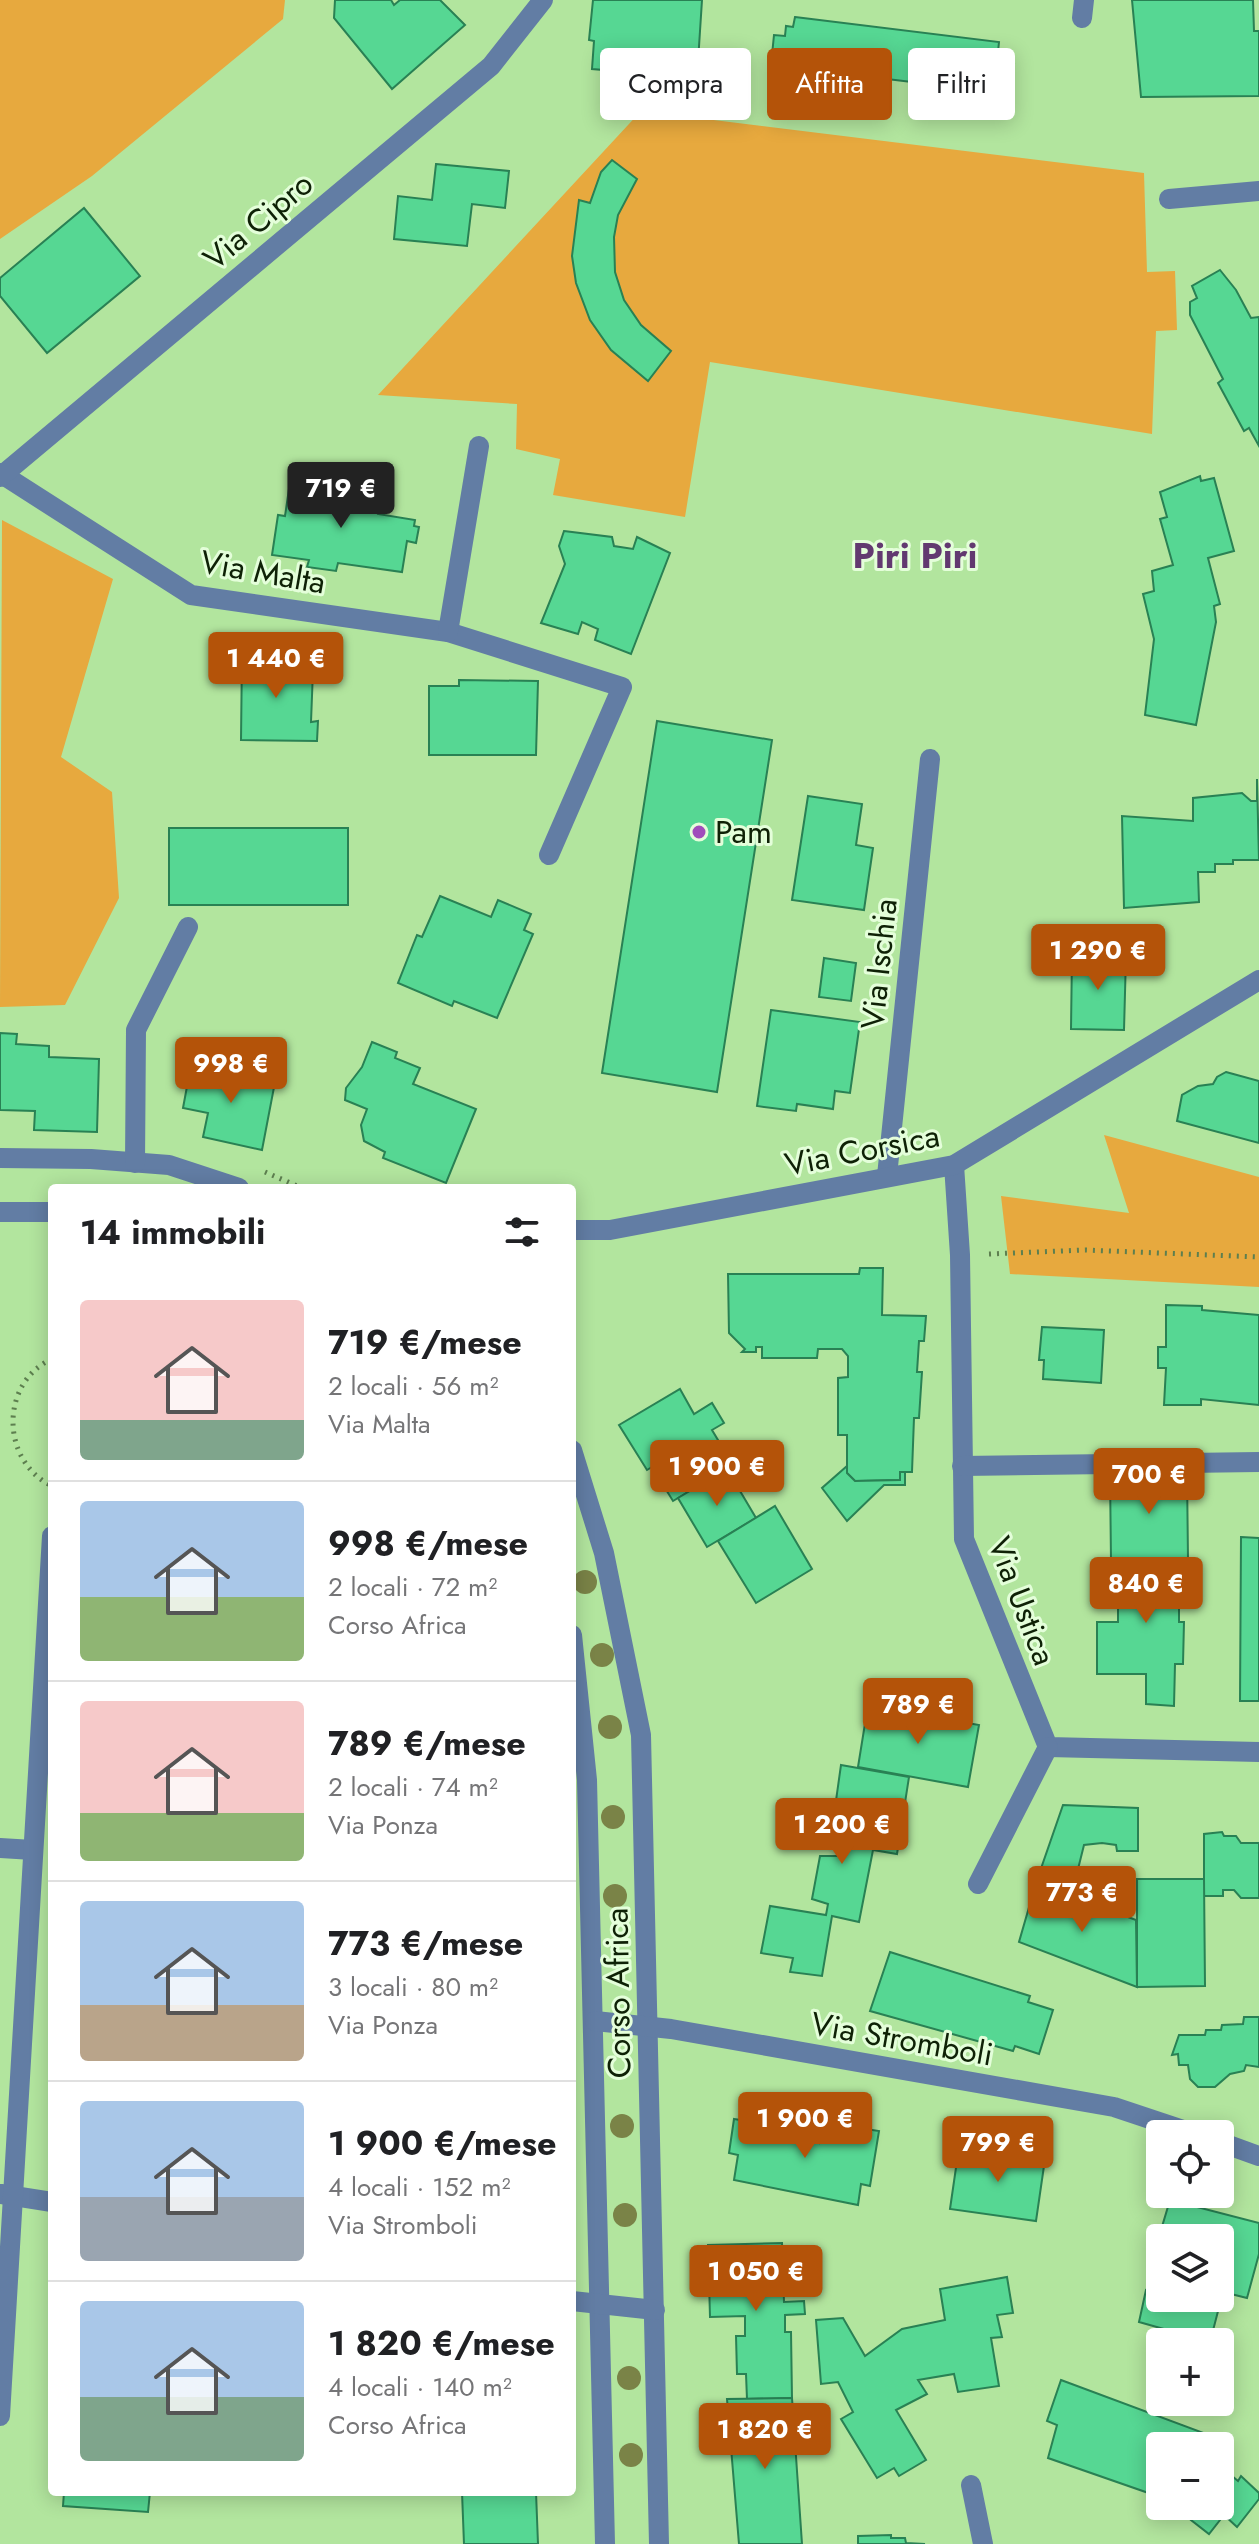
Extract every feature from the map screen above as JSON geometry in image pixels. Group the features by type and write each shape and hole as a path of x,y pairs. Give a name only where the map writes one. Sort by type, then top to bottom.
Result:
{"street":[{"name":"Via Cipro","path":"1,474 491,66 543,0"},
{"path":"1169,199 1259,191"},
{"path":"448,632 479,446"},
{"name":"Via Malta","path":"1,474 191,595 448,632 622,687 549,855"},
{"name":"Via Ischia","path":"887,1176 930,759"},
{"path":"135,1163 136,1030 188,927"},
{"name":"Via Corsica","path":"576,1230 610,1230 954,1165 1259,980"},
{"path":"0,1158 169,1165 227,1184"},
{"name":"Via Ustica","path":"954,1165 960,1255 964,1539 1048,1747"},
{"path":"0,1212 48,1212"},
{"path":"576,1243 610,1230"},
{"path":"962,1466 1259,1462"},
{"name":"Corso Africa","path":"576,1463 604,1553 641,1735 659,2544"},
{"path":"0,2416 6,2195 33,1850 48,1602"},
{"name":"Corso Africa","path":"576,1674 587,1780 605,2544"},
{"path":"978,1884 1048,1747 1259,1752"},
{"path":"0,1848 33,1850"},
{"name":"Via Stromboli","path":"595,2021 648,2026 1114,2107 1153,2120"},
{"path":"1234,2147 1259,2156"},
{"path":"6,2195 48,2201"},
{"path":"576,2301 655,2310"},
{"path":"971,2485 983,2544"}],"path":[{"path":"960,1255 1085,1250 1259,1257"},
{"path":"48,1361 33,1370 23,1381 10,1411 9,1427 19,1458 29,1471 48,1483"}],"shaded area":[{"path":"0,0 285,0 283,19 92,176 0,239"},
{"path":"633,120 714,120 1144,173 1147,272 1175,271 1177,330 1156,331 1152,434 710,362 685,517 553,495 560,459 516,449 517,404 378,395"},
{"path":"2,520 113,579 61,757 112,792 119,898 65,1005 0,1007"},
{"path":"1104,1135 1259,1177 1259,1287 1010,1274 1001,1196 1129,1213"}],"building":[{"path":"335,0 391,0 394,5 400,0 440,0 465,25 392,89 334,18"},
{"path":"593,0 702,0 699,48 600,48 600,70 592,69 594,41 589,40"},
{"path":"1132,0 1253,0 1254,31 1259,31 1259,96 1141,97"},
{"path":"795,17 999,42 998,48 908,48 908,82 892,80 892,48 773,48 774,35 785,36 786,26 793,27"},
{"path":"612,160 637,179 618,215 614,237 615,272 624,300 641,325 671,351 648,381 611,350 590,320 576,283 572,256 579,200 590,203 601,172"},
{"path":"436,164 509,171 505,208 472,204 467,246 394,239 398,196 432,200"},
{"path":"84,208 140,276 47,353 0,296 0,278"},
{"path":"1220,270 1236,290 1251,318 1259,317 1259,446 1249,428 1244,431 1218,383 1223,379 1190,315 1190,302 1197,298 1192,286"},
{"path":"1200,476 1201,481 1214,478 1234,551 1208,558 1220,604 1214,606 1216,622 1196,725 1145,715 1154,639 1143,594 1154,591 1152,571 1173,565 1160,519 1167,517 1160,492"},
{"path":"290,482 381,494 378,514 415,520 414,526 419,527 416,543 407,541 402,572 338,563 336,571 307,567 309,560 272,555 278,515 285,516"},
{"path":"564,531 612,537 614,546 633,549 637,537 670,553 631,654 595,640 598,629 582,622 578,634 541,623 565,564 559,546"},
{"path":"242,653 285,654 284,669 313,670 311,722 318,721 317,741 241,740"},
{"path":"459,680 538,681 536,755 429,755 429,686 459,686"},
{"name":"Pam","path":"657,721 772,740 717,1092 602,1073"},
{"path":"1257,779 1259,860 1233,860 1233,864 1215,864 1215,872 1198,872 1199,902 1124,908 1122,816 1193,821 1193,798 1242,793 1251,801 1257,801"},
{"path":"808,796 862,804 856,845 873,848 864,910 792,900"},
{"path":"169,828 348,828 348,905 169,905"},
{"path":"440,896 491,917 498,900 531,914 524,930 533,934 497,1018 454,1001 452,1006 398,983 417,935 422,937"},
{"path":"1072,955 1126,956 1124,1030 1071,1029"},
{"path":"824,958 856,963 851,1001 819,997"},
{"path":"771,1010 860,1022 850,1093 835,1091 833,1109 797,1104 796,1111 757,1106"},
{"path":"0,1033 17,1034 16,1044 49,1046 49,1057 99,1059 97,1132 34,1130 35,1111 0,1110"},
{"path":"372,1042 397,1052 395,1058 420,1068 413,1084 476,1109 446,1183 383,1158 385,1152 364,1141 361,1125 367,1109 345,1100 346,1088 362,1067"},
{"path":"191,1065 275,1082 262,1150 203,1137 208,1113 183,1108"},
{"path":"1226,1072 1259,1081 1259,1143 1177,1121 1182,1095 1198,1086 1213,1084 1217,1077"},
{"path":"860,1268 883,1268 882,1315 926,1316 924,1341 919,1341 917,1372 922,1372 919,1418 914,1418 912,1472 900,1472 900,1480 855,1481 847,1473 847,1435 838,1435 838,1378 848,1377 848,1356 842,1349 818,1349 817,1358 762,1358 762,1347 756,1347 756,1352 742,1352 745,1349 729,1333 728,1274 859,1274"},
{"path":"1166,1305 1202,1306 1202,1310 1259,1315 1259,1405 1201,1399 1201,1405 1164,1405 1166,1368 1158,1368 1158,1347 1166,1347"},
{"path":"1042,1327 1104,1330 1101,1383 1043,1379 1044,1360 1039,1360"},
{"path":"680,1389 694,1414 712,1403 724,1423 712,1430 733,1465 673,1501 652,1467 647,1470 619,1425"},
{"path":"847,1466 847,1473 855,1481 900,1480 900,1472 905,1472 905,1485 884,1485 847,1521 822,1488"},
{"path":"727,1469 756,1518 707,1547 678,1498"},
{"path":"1187,1473 1188,1559 1111,1560 1110,1474"},
{"path":"775,1506 812,1569 756,1603 718,1541"},
{"path":"1241,1537 1259,1538 1259,1701 1240,1701"},
{"path":"1188,1559 1186,1588 1182,1588 1182,1601 1179,1601 1179,1622 1184,1622 1183,1664 1175,1664 1174,1706 1146,1704 1146,1674 1097,1674 1097,1622 1118,1622 1118,1594 1115,1594 1111,1560"},
{"path":"868,1705 979,1725 968,1787 858,1767"},
{"path":"841,1765 909,1777 897,1854 873,1850 859,1922 832,1916 822,1976 790,1972 793,1958 761,1953 770,1906 826,1915 828,1904 812,1899 820,1856 837,1856 839,1844 830,1843"},
{"path":"1063,1805 1138,1808 1138,1851 1117,1851 1116,1845 1102,1843 1084,1845 1077,1873 1081,1876 1073,1896 1036,1883"},
{"path":"1222,1832 1224,1836 1236,1836 1241,1843 1259,1843 1259,1898 1241,1898 1234,1890 1223,1890 1223,1896 1204,1896 1204,1834"},
{"path":"1137,1879 1204,1879 1205,1986 1137,1987"},
{"path":"1036,1883 1136,1920 1137,1987 1019,1942"},
{"path":"890,1952 1030,1996 1028,2002 1053,2010 1039,2054 1015,2046 1013,2051 870,2011"},
{"path":"1244,2017 1259,2017 1259,2067 1246,2065 1244,2071 1230,2074 1215,2087 1198,2087 1190,2079 1188,2065 1179,2065 1178,2054 1172,2055 1179,2035 1205,2035 1206,2030 1221,2030 1222,2025 1243,2024"},
{"path":"734,2119 799,2129 798,2139 819,2143 821,2133 838,2136 840,2125 879,2131 870,2186 861,2184 858,2205 734,2180 738,2155 729,2153"},
{"path":"959,2147 1045,2159 1036,2221 950,2209"},
{"path":"1168,2208 1201,2208 1259,2223 1259,2254 1247,2298 1234,2295 1234,2224 1163,2224"},
{"path":"782,2243 784,2302 804,2301 805,2314 785,2315 785,2332 791,2332 792,2398 747,2399 746,2374 737,2374 736,2336 745,2336 745,2316 710,2317 708,2245"},
{"path":"1007,2277 1013,2313 997,2315 1002,2337 991,2338 999,2386 958,2392 954,2374 918,2380 927,2394 896,2410 926,2460 899,2476 894,2468 877,2478 841,2419 853,2412 838,2382 821,2384 816,2320 843,2318 865,2356 902,2329 945,2320 940,2289"},
{"path":"1146,2290 1146,2312 1218,2312 1214,2328 1160,2328 1139,2322"},
{"path":"1061,2380 1146,2412 1146,2416 1158,2416 1201,2432 1146,2432 1146,2492 1048,2458 1057,2425 1047,2421"},
{"path":"792,2398 802,2544 739,2544 727,2399"},
{"path":"1241,2476 1259,2493 1259,2499 1237,2527 1229,2520 1234,2520 1234,2478 1238,2481"},
{"path":"64,2496 150,2496 148,2512 63,2506"},
{"path":"462,2496 536,2496 538,2544 464,2544"},
{"path":"1191,2520 1220,2520 1209,2534"},
{"path":"891,2535 891,2538 905,2538 906,2543 925,2544 858,2544 858,2536"}],"place":[{"name":"Pam","path":"699,832"}],"district":[{"name":"Piri Piri","path":"915,555"}]}
